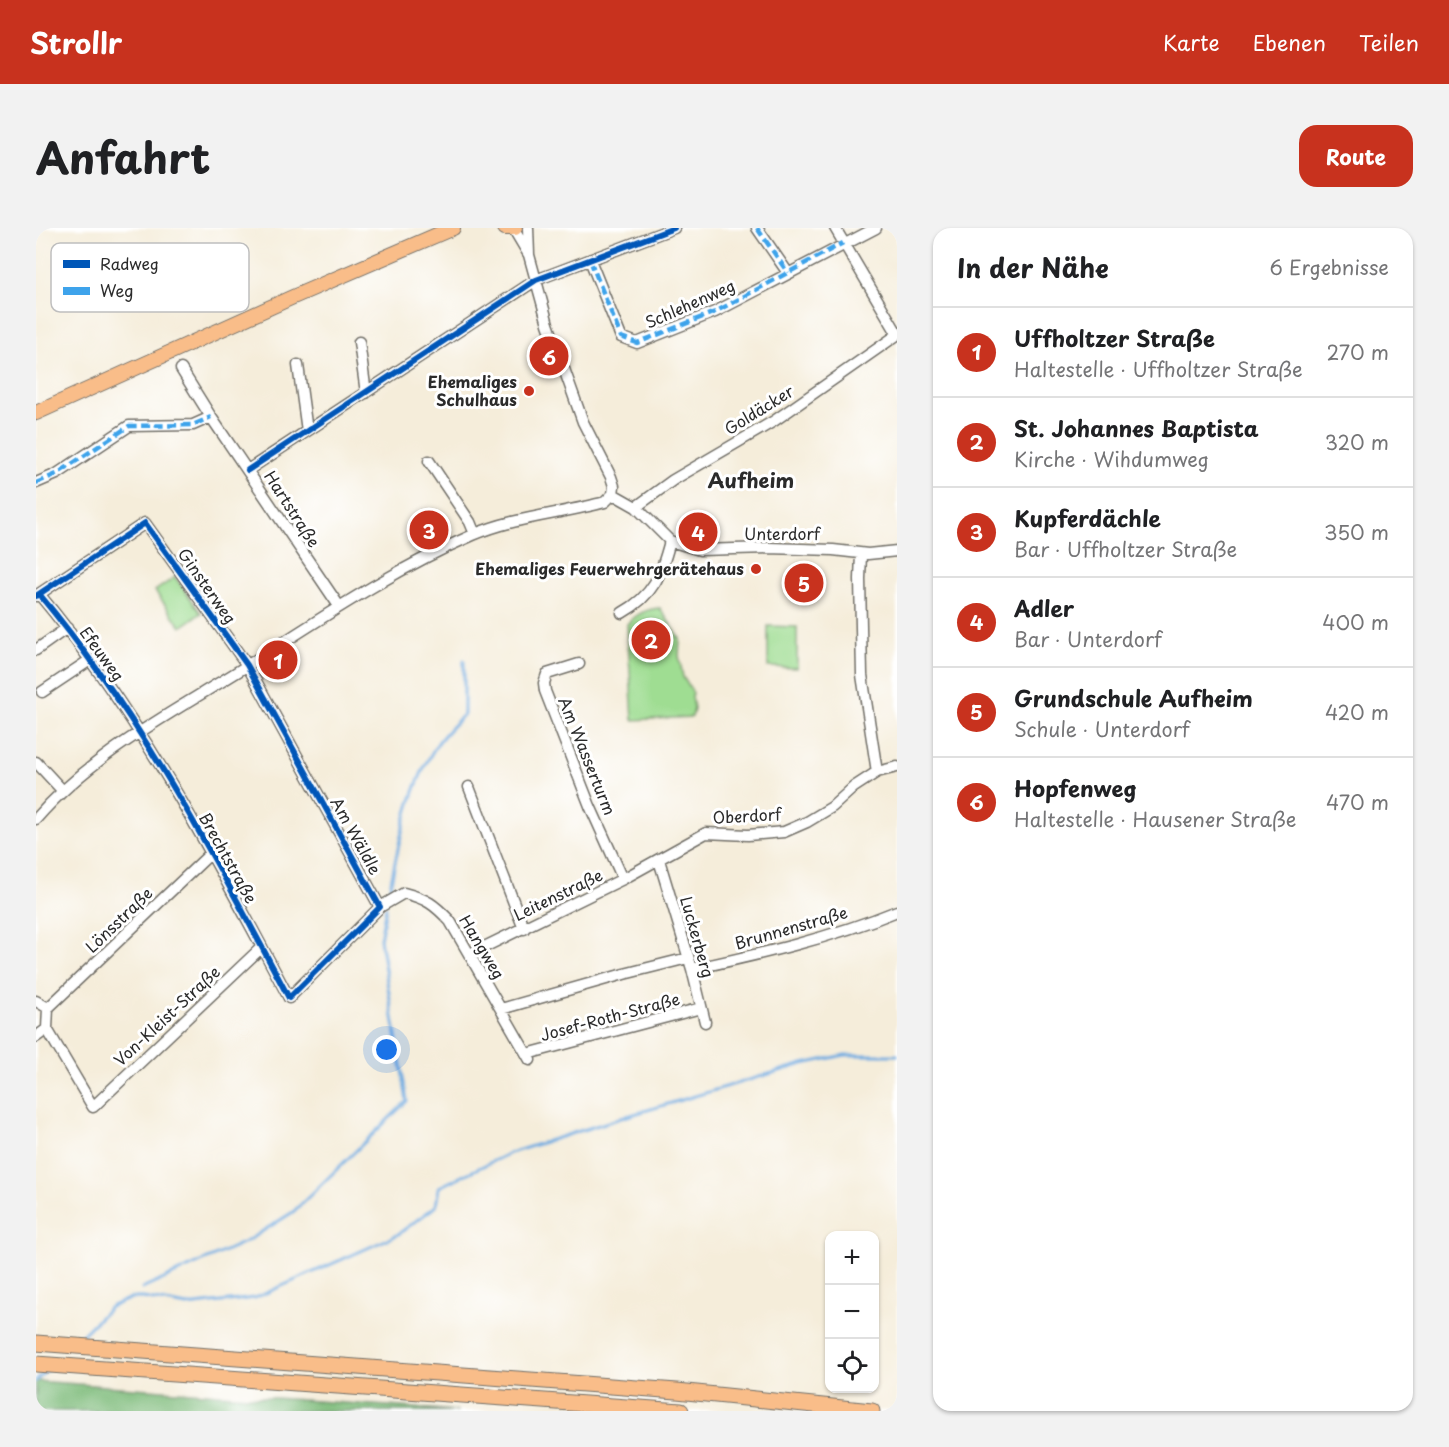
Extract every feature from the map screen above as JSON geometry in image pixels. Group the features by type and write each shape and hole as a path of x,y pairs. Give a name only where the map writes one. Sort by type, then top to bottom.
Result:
{"highway":[{"path":"36,1343 677,1391 872,1411"},
{"path":"36,1364 681,1411"}],"main road":[{"path":"36,413 454,228"},
{"path":"505,228 514,228"}],"street":[{"path":"36,819 62,790 99,759 339,606 399,572 475,534 605,502 613,494 614,486 611,477 583,422 558,353 529,255 514,228"},
{"path":"528,228 529,255"},
{"path":"248,470 536,280 674,228"},
{"path":"757,228 788,273"},
{"path":"834,228 897,334"},
{"name":"Schlehenweg","path":"590,260 621,337 637,343 715,312 843,243 876,228"},
{"name":"Goldäcker","path":"636,507 673,480 774,421 897,334"},
{"path":"359,342 366,393"},
{"path":"298,365 307,431"},
{"name":"Hartstraße","path":"181,369 339,606"},
{"path":"36,483 57,474 129,426 193,425 211,417"},
{"path":"429,461 470,522 475,534"},
{"name":"Unterdorf","path":"613,494 636,507 670,541 700,550 769,548 833,550 861,554 897,551"},
{"name":"Ginsterweg","path":"37,595 145,523 247,665"},
{"path":"622,613 647,596 656,583 670,541"},
{"path":"861,554 862,675 877,772"},
{"name":"Efeuweg","path":"37,595 67,628 140,732"},
{"name":"Efeuweg","path":"36,650 67,628"},
{"name":"Efeuweg","path":"42,692 90,660"},
{"name":"Am Wasserturm","path":"579,664 547,674 544,683 545,691 590,806 623,879"},
{"name":"Am Wäldle","path":"247,665 380,907"},
{"name":"Brechtstraße","path":"140,732 211,854 289,998 380,907"},
{"path":"36,762 62,790"},
{"name":"Oberdorf","path":"659,860 706,833 748,835 784,832 832,807 854,787 877,772 897,767"},
{"path":"469,787 524,929"},
{"name":"Lönsstraße","path":"48,1008 211,854"},
{"name":"Leitenstraße","path":"470,954 659,860"},
{"name":"Luckerberg","path":"659,860 692,969 705,1022"},
{"name":"Hangweg","path":"380,907 404,893 425,898 439,909 450,921 529,1057"},
{"name":"Brunnenstraße","path":"692,969 772,952 873,921 897,910"},
{"name":"Von-Kleist-Straße","path":"47,1029 93,1107 262,947"},
{"path":"501,1008 688,958"},
{"path":"36,1001 48,1008 47,1029 36,1036"},
{"name":"Josef-Roth-Straße","path":"529,1057 701,1008"}],"green space":[{"path":"175,577 201,613 181,627 155,591"},
{"path":"660,608 680,639 679,656 683,677 693,693 694,709 692,717 633,720 627,624 642,613"},
{"path":"768,626 797,627 797,668 768,667"},
{"path":"36,1381 458,1411 36,1411"}],"waterway":[{"path":"388,897 405,819 418,781 439,742 464,714 464,660"},
{"path":"142,1289 247,1241 293,1212 407,1101 380,939 386,907"},
{"path":"77,1340 110,1307 131,1298 187,1306 255,1298 397,1235 436,1206 439,1187 510,1153 803,1064 845,1055 897,1055"},
{"path":"36,1381 47,1370"}],"marked path":[{"path":"757,228 788,273"},
{"path":"590,260 621,337 637,343 715,312 843,243"},
{"path":"36,483 57,474 129,426 193,425 211,417"}],"cycle path":[{"path":"248,470 536,280 674,228"},
{"path":"36,596 145,523 247,665 380,907 289,998 174,789 111,689 39,594"}],"place":[{"name":"Hopfenweg","path":"549,356"},
{"name":"Ehemaliges Schulhaus","path":"529,391"},
{"name":"Kupferdächle","path":"429,530"},
{"name":"Adler","path":"698,532"},
{"name":"Ehemaliges Feuerwehrgerätehaus","path":"756,569"},
{"name":"Grundschule Aufheim","path":"804,583"},
{"name":"St. Johannes Baptista","path":"651,640"},
{"name":"Uffholtzer Straße","path":"278,660"}],"district":[{"name":"Aufheim","path":"751,481"}]}
